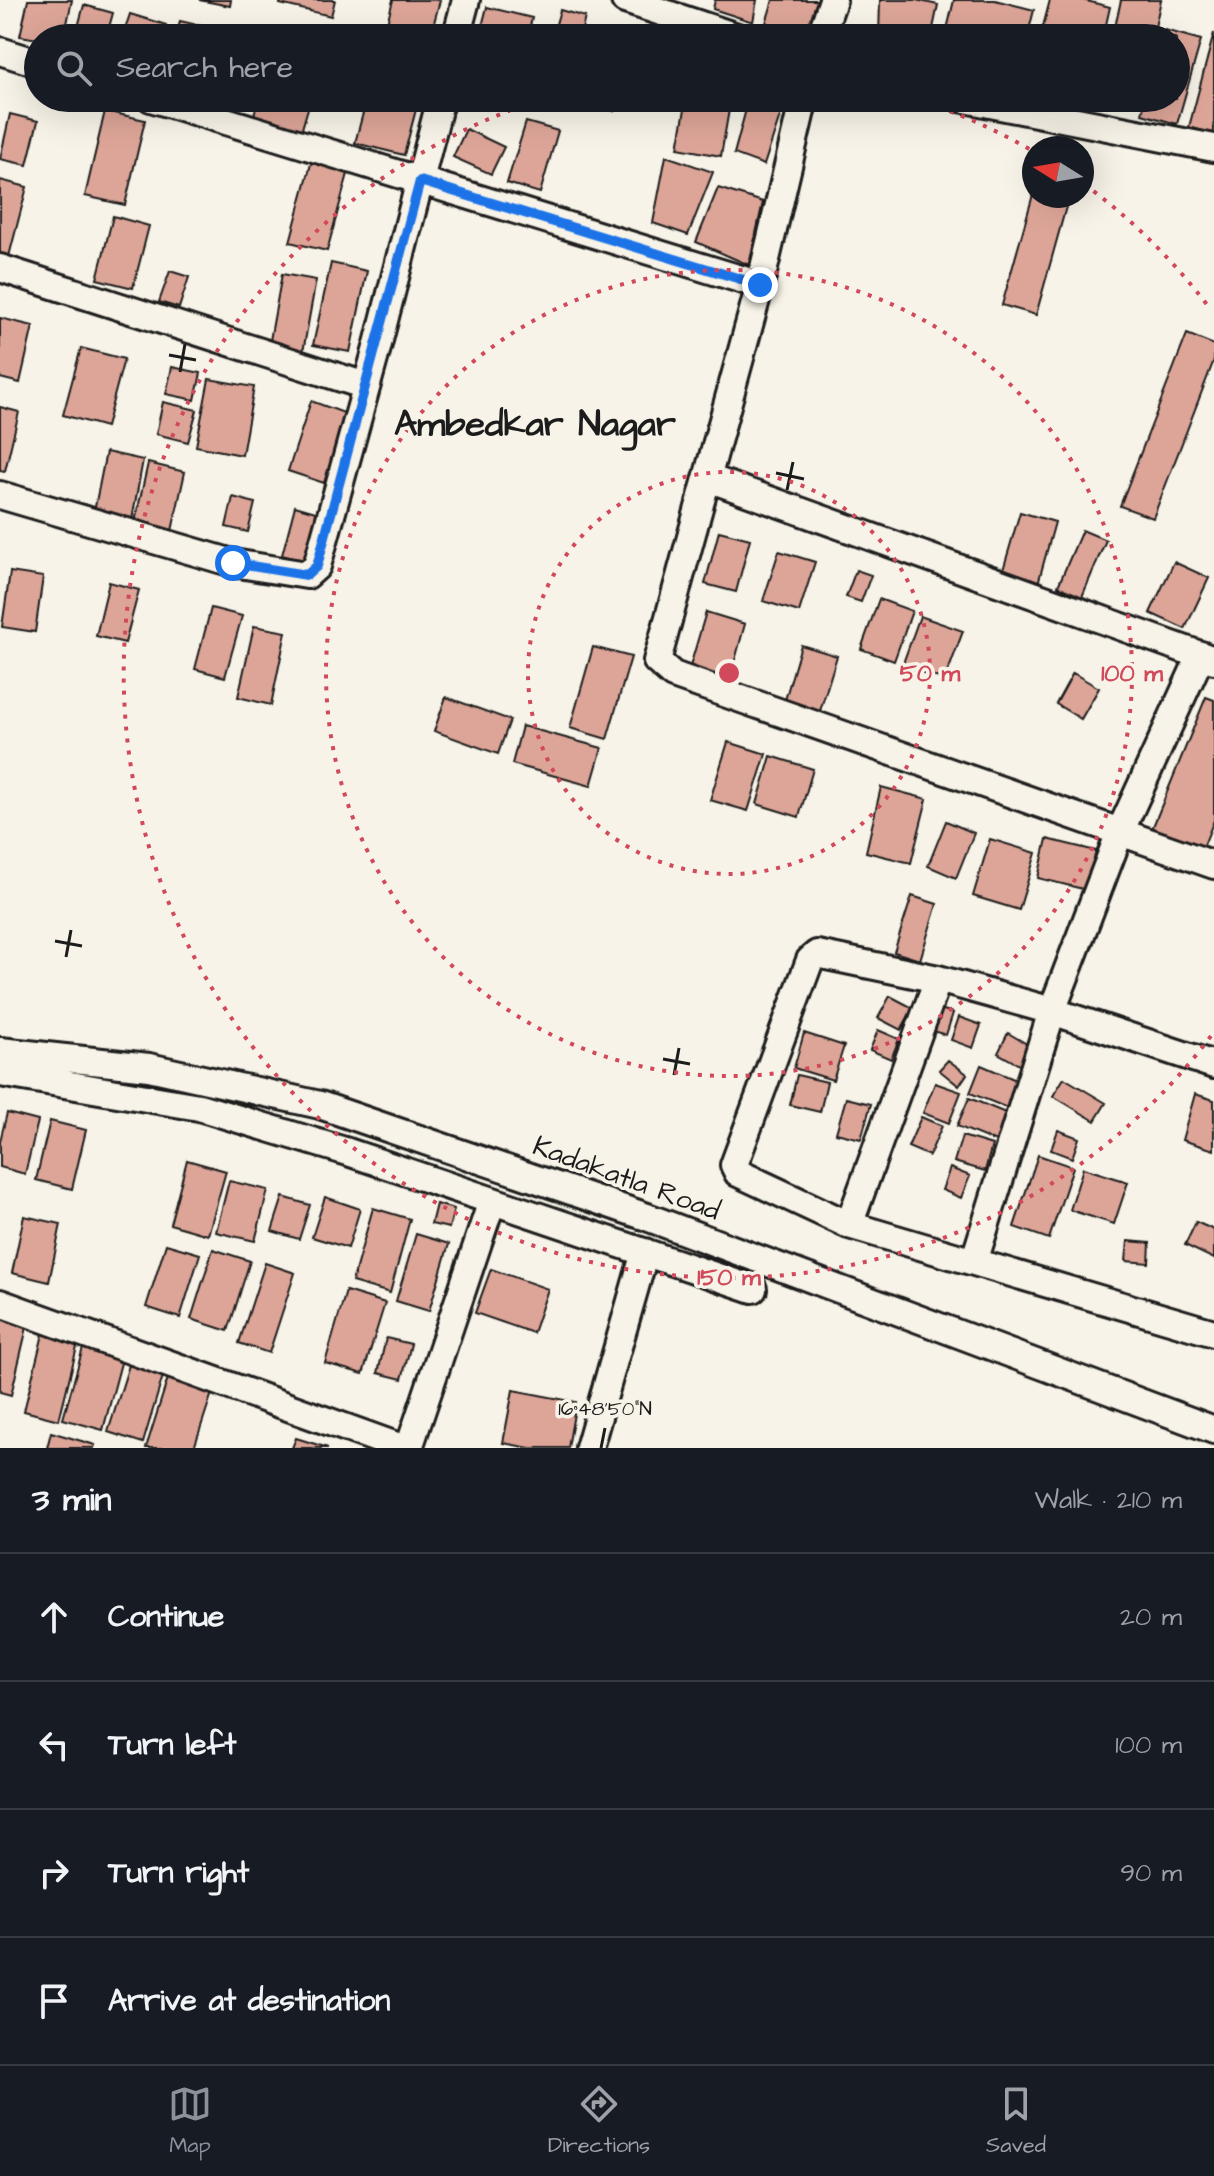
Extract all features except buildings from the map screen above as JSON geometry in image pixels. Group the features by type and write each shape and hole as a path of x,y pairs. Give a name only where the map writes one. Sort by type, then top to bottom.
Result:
{"street":[{"path":"460,24 466,0"},
{"path":"625,0 698,24"},
{"path":"825,24 833,0"},
{"path":"0,51 24,59"},
{"path":"196,112 760,285"},
{"path":"0,495 233,563 307,575 317,566 437,112"},
{"path":"801,112 760,285 657,661 673,675 1214,865"},
{"path":"1031,112 1214,148"},
{"path":"0,268 366,386"},
{"path":"708,478 1208,658 1120,832 1052,1011 974,1262"},
{"path":"1214,1065 1052,1011 938,979 817,954 810,960 734,1165 738,1173 849,1225 1214,1333"},
{"path":"849,1225 938,979"},
{"name":"Kadakatla Road","path":"0,1051 149,1067 320,1105 647,1217 1214,1430"},
{"path":"0,1073 199,1107 348,1152 753,1289"},
{"path":"409,1448 492,1201"},
{"path":"589,1448 645,1252"},
{"path":"0,1303 402,1448"}],"district":[{"name":"Ambedkar Nagar","path":"535,422"}],"route":[{"path":"233,563 307,575 317,566 420,181 760,285"}]}
